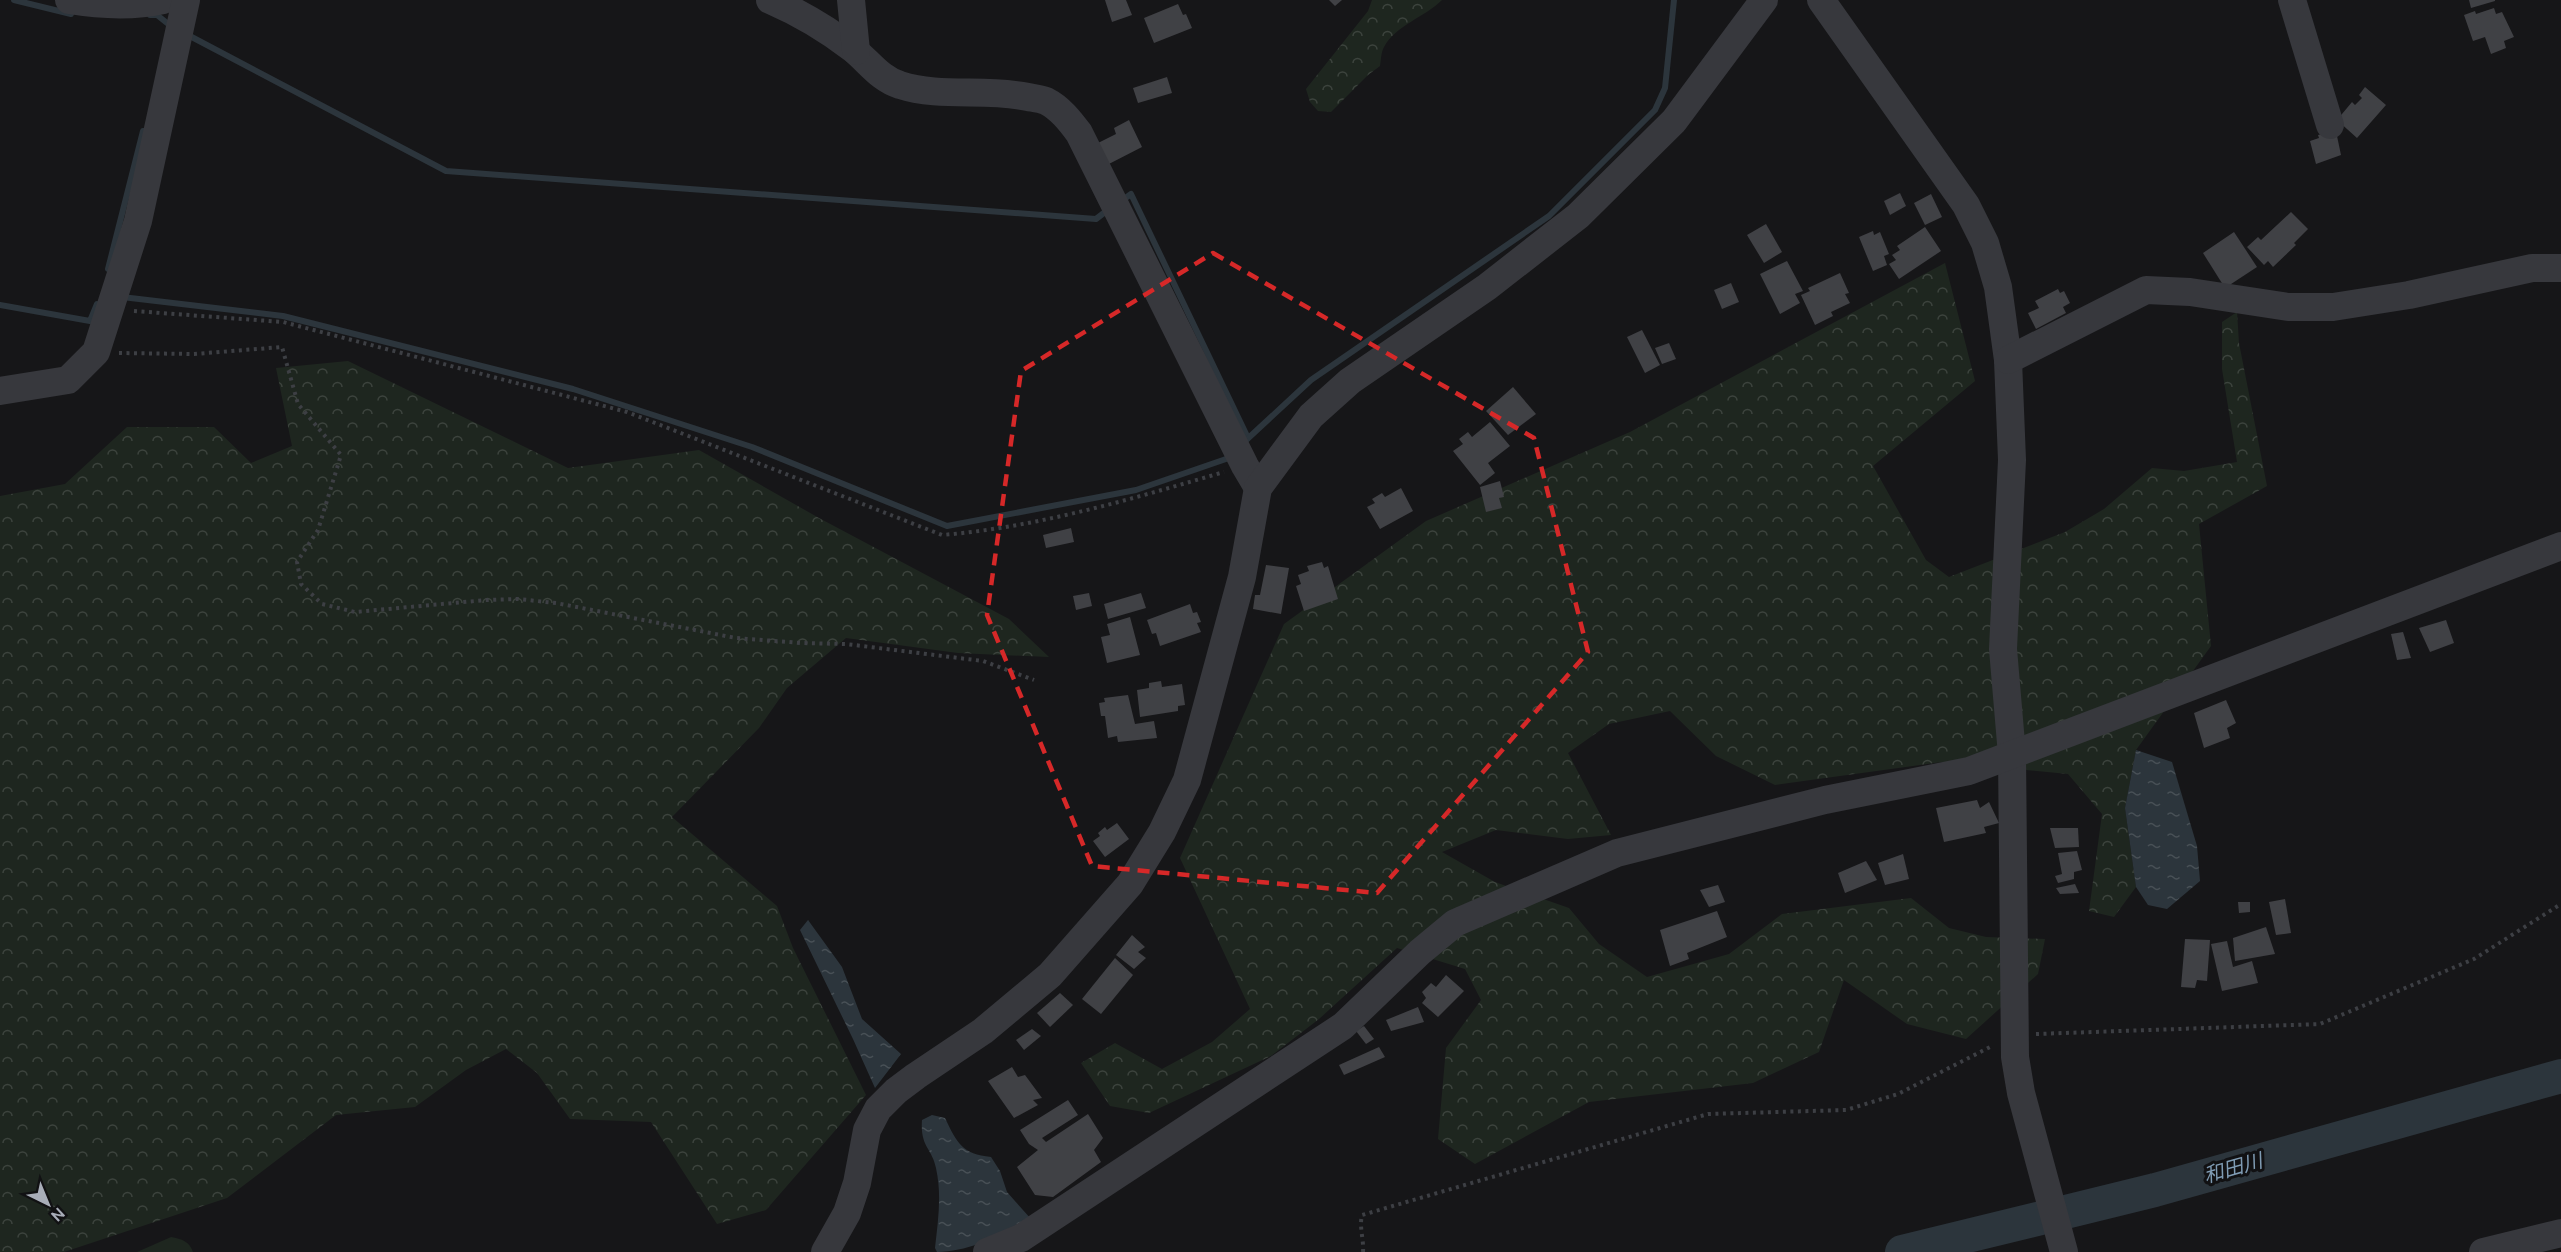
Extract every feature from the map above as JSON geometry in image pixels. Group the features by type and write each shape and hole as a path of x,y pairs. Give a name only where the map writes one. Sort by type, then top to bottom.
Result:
{"street":[{"path":"69,0 96,5 146,4 163,0"},
{"path":"0,391 68,380 96,352 138,221 186,0"},
{"path":"770,0 802,15 856,51 883,78 899,85 919,90 1016,94 1046,101 1064,115 1079,133 1251,477 1242,577 1191,769 1162,832 1130,884 1050,975 983,1031 896,1091 878,1109 867,1130 857,1183 847,1213 825,1252"},
{"path":"851,0 856,51"},
{"path":"1251,477 1311,416 1350,381 1487,287 1586,208 1674,122 1764,0"},
{"path":"1821,0 1966,205 1985,243 1998,287 2008,360 2012,460 2003,649 2012,755 2014,1057 2021,1093 2064,1252"},
{"path":"2292,0 2330,125"},
{"path":"2008,360 2146,290 2190,292 2288,307 2333,308 2409,295 2532,268 2561,268"},
{"path":"987,1252 1022,1238 1343,1026 1420,952 1455,923 1617,853 1825,800 1970,771 2561,546"},
{"path":"2483,1252 2561,1233"}],"path":[{"path":"126,311 283,322 627,412 942,535 990,531 1251,477"},
{"path":"96,352 194,354 282,347 298,404 341,455 318,530 297,562 301,584 322,604 355,612 486,600 518,599 556,603 736,638 846,644 983,661 1034,680"},
{"path":"1363,1252 1362,1215 1708,1114 1846,1110 1898,1094 2014,1035 2320,1024 2474,959 2561,904"}],"highlighted area":[{"path":"1213,253 1534,438 1588,652 1377,893 1092,866 987,615 1021,371"}],"green space":[{"path":"1372,0 1442,0 1389,39 1383,49 1380,66 1331,112 1318,111 1310,102 1306,89 1368,11"},
{"path":"1945,263 1975,381 1873,466 1926,560 1949,577 2065,532 2104,509 2152,468 2184,471 2237,462 2222,369 2222,322 2237,312 2239,343 2267,486 2199,524 2211,646 2136,750 2125,808 2136,887 2114,917 2089,911 2102,814 2068,774 1942,762 1775,785 1716,756 1670,711 1609,724 1568,753 1611,835 1568,839 1496,830 1442,852 1495,882 1569,908 1599,944 1647,977 1729,954 1782,914 1911,898 1949,928 1986,937 2045,939 2038,974 1966,1039 1907,1024 1844,980 1819,1052 1753,1083 1589,1102 1475,1164 1438,1139 1446,1048 1481,1000 1465,969 1397,948 1319,1019 1271,1056 1149,1113 1110,1106 1081,1063 1115,1043 1162,1069 1212,1042 1250,1009 1180,858 1284,624 1426,521 1630,432"},
{"path":"348,361 568,468 699,450 819,518 1009,619 1049,657 958,653 846,638 787,688 759,728 672,817 777,906 793,948 866,1095 766,1210 717,1224 651,1122 570,1119 537,1073 506,1049 466,1070 415,1107 336,1115 227,1198 64,1252 0,1252 0,496 65,484 127,427 214,427 251,463 292,446 276,368"},
{"path":"171,1237 185,1241 193,1252 137,1252"}],"water":[{"path":"2136,750 2172,762 2197,846 2200,881 2167,909 2148,905 2136,887 2125,808"},
{"path":"808,920 842,967 862,1019 901,1054 875,1088 800,930"},
{"path":"932,1115 945,1118 957,1141 967,1150 991,1157 1000,1171 1007,1192 1031,1219 974,1246 937,1252 935,1248 939,1208 938,1178 934,1161 924,1142 922,1129 922,1120"}],"building":[{"path":"1105,0 1126,0 1132,15 1112,22"},
{"path":"1329,0 1342,0 1335,6"},
{"path":"2469,0 2495,0 2495,1 2471,8"},
{"path":"1178,4 1183,15 1186,14 1192,28 1154,43 1144,18"},
{"path":"2494,8 2496,14 2502,12 2514,37 2504,41 2506,48 2491,54 2485,37 2473,41 2464,15"},
{"path":"1167,77 1172,93 1138,103 1133,88"},
{"path":"2365,87 2386,105 2357,138 2337,120 2352,102 2355,105 2362,98 2359,95"},
{"path":"1129,120 1142,147 1105,166 1094,145 1116,134 1114,128"},
{"path":"2329,132 2337,136 2341,155 2316,164 2310,141 2319,138 2318,135"},
{"path":"1900,193 1906,206 1890,215 1884,201"},
{"path":"1931,194 1942,217 1925,225 1914,203"},
{"path":"2291,212 2308,229 2294,243 2296,245 2273,267 2268,261 2264,265 2247,247 2258,237 2261,240"},
{"path":"1766,224 1782,252 1764,263 1747,235"},
{"path":"1925,227 1941,251 1899,279 1889,264 1896,260 1892,255 1900,250 1897,246"},
{"path":"1873,231 1874,235 1880,232 1889,254 1884,256 1887,265 1873,271 1859,237"},
{"path":"2234,232 2257,267 2225,288 2203,253"},
{"path":"1787,261 1803,291 1795,294 1800,303 1780,314 1760,274"},
{"path":"1840,273 1849,293 1845,294 1850,303 1831,312 1833,316 1815,325 1801,295 1810,291 1808,288"},
{"path":"1731,283 1739,302 1722,309 1714,290"},
{"path":"2058,289 2060,293 2064,291 2070,303 2063,307 2066,313 2036,329 2028,313 2039,308 2035,301"},
{"path":"1642,330 1660,365 1645,373 1627,337"},
{"path":"1669,343 1676,359 1662,364 1655,348"},
{"path":"1513,387 1536,414 1508,435 1486,411"},
{"path":"1490,422 1510,446 1488,463 1495,473 1480,485 1453,451 1463,444 1459,439 1468,432 1472,437"},
{"path":"1500,481 1504,497 1499,498 1502,508 1486,512 1480,487"},
{"path":"1401,488 1413,511 1380,529 1367,507 1375,503 1372,499 1382,493 1385,497"},
{"path":"1071,528 1074,542 1046,548 1043,535"},
{"path":"1322,562 1324,568 1328,566 1338,599 1304,611 1296,586 1301,584 1298,575 1309,571 1307,566"},
{"path":"1266,565 1289,568 1281,614 1253,609 1255,595 1260,595"},
{"path":"1089,593 1092,606 1076,610 1073,596"},
{"path":"1141,593 1146,608 1108,619 1104,604"},
{"path":"1190,604 1193,613 1197,612 1201,622 1197,623 1201,632 1160,646 1156,633 1152,634 1147,620"},
{"path":"1130,617 1140,655 1107,663 1101,637 1110,635 1107,624"},
{"path":"2446,620 2454,643 2430,652 2419,628"},
{"path":"2403,632 2411,658 2397,660 2391,634"},
{"path":"1161,681 1162,687 1182,684 1185,705 1178,706 1178,711 1140,717 1137,690 1149,688 1149,683"},
{"path":"1128,695 1135,724 1154,721 1157,738 1118,742 1117,736 1108,738 1105,716 1101,716 1099,703 1105,702 1104,698"},
{"path":"2226,700 2236,723 2227,728 2230,738 2204,748 2194,713"},
{"path":"1977,800 1980,808 1989,802 1999,823 1984,827 1986,833 1944,842 1936,808"},
{"path":"1117,823 1129,839 1105,857 1093,841 1100,836 1098,833 1105,827 1107,830"},
{"path":"2050,828 2078,828 2079,847 2055,848"},
{"path":"2077,851 2082,870 2074,872 2074,879 2058,883 2055,876 2062,874 2058,853"},
{"path":"1903,854 1909,879 1885,885 1878,863"},
{"path":"1866,861 1877,880 1845,893 1838,873"},
{"path":"2075,884 2079,893 2060,894 2056,888"},
{"path":"1718,885 1725,902 1709,907 1700,890"},
{"path":"2285,899 2291,933 2276,935 2269,902"},
{"path":"2238,902 2250,902 2250,912 2239,913"},
{"path":"1717,911 1727,937 1687,953 1689,959 1670,966 1660,930"},
{"path":"2266,927 2275,954 2235,961 2233,938"},
{"path":"1132,935 1145,947 1138,952 1146,958 1134,969 1116,955"},
{"path":"2185,939 2210,940 2207,981 2197,980 2195,988 2181,987"},
{"path":"2227,941 2233,967 2252,961 2258,983 2222,991 2211,944"},
{"path":"1115,958 1133,975 1101,1014 1082,999"},
{"path":"1446,975 1464,991 1438,1017 1422,1003 1426,998 1422,992 1431,983 1436,987"},
{"path":"1060,993 1073,1005 1050,1027 1037,1013"},
{"path":"1418,1007 1424,1022 1391,1031 1386,1020"},
{"path":"1364,1026 1374,1039 1366,1044 1356,1031"},
{"path":"1032,1029 1041,1036 1024,1050 1016,1040"},
{"path":"1379,1047 1385,1057 1344,1075 1339,1065"},
{"path":"1012,1067 1018,1077 1025,1075 1042,1098 1033,1100 1038,1105 1014,1118 988,1081"},
{"path":"1068,1100 1078,1115 1042,1138 1046,1142 1088,1114 1103,1138 1094,1150 1101,1162 1053,1197 1035,1195 1017,1167 1038,1150 1029,1144 1020,1130"}],"waterway":[{"path":"14,0 71,14"},
{"path":"1243,443 1311,380 1549,216 1655,110 1665,88 1674,0"},
{"path":"150,15 157,15 172,27"},
{"path":"186,34 446,171 1096,219 1109,209"},
{"path":"108,269 143,131"},
{"path":"1120,202 1131,194 1248,438"},
{"path":"122,297 283,316 573,389 752,447 947,526 1136,490 1226,459 1231,454"},
{"path":"0,305 90,321 97,304"},
{"name":"和田川","path":"1902,1252 2155,1190 2561,1076"}]}
